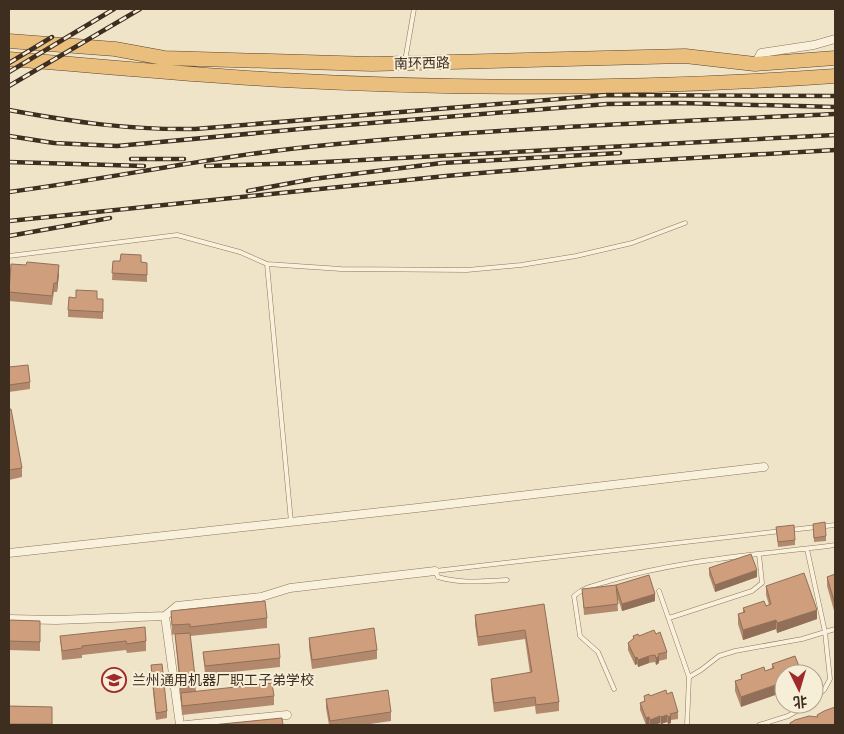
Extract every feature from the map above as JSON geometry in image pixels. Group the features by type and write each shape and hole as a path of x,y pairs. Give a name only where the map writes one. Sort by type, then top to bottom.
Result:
{"highway":[{"name":"南环西路","path":"9,41 114,49 164,58 404,63 684,56 755,64 835,58"},
{"name":"南环西路","path":"9,59 163,73 312,81 535,87 708,83 835,76"}],"street":[{"path":"755,64 761,54 814,45 835,39"},
{"path":"9,553 764,467"},
{"path":"9,619 56,620 119,616 165,616 177,606 261,597 290,588 435,570"},
{"path":"165,616 180,725"},
{"path":"186,725 287,714"}],"lane":[{"path":"404,63 414,9"},
{"path":"163,73 164,58"},
{"path":"9,256 177,235 223,247 266,264 441,272 549,261 632,243 685,224"},
{"path":"266,264 291,522"},
{"path":"507,580 450,581 438,577 435,570 835,525"},
{"path":"614,689 598,652 580,636 574,596 581,589 625,576 694,562 835,546"},
{"path":"807,549 825,632 830,679 824,690"},
{"path":"669,618 752,591 762,583 759,554"},
{"path":"659,591 688,676 687,725"},
{"path":"688,676 701,670 718,656 802,639 835,629"},
{"path":"759,725 792,714"}],"building":[{"path":"121,254 141,255 141,262 147,263 147,275 112,273 113,261 120,261"},
{"path":"27,262 59,265 57,283 54,283 52,296 9,292 11,264 26,265"},
{"path":"76,290 97,291 97,299 103,299 103,312 68,310 69,297 76,298"},
{"path":"28,365 30,382 9,385 9,367"},
{"path":"9,409 11,409 22,468 9,470"},
{"path":"825,522 826,536 814,538 813,524"},
{"path":"794,525 795,540 778,542 776,527"},
{"path":"751,554 757,570 715,585 709,568"},
{"path":"804,573 817,610 777,623 776,620 743,630 738,614 745,612 743,608 764,601 766,606 771,604 766,586"},
{"path":"835,574 835,604 827,577"},
{"path":"649,575 655,594 622,604 616,585"},
{"path":"616,585 618,604 584,608 582,589"},
{"path":"265,601 267,618 190,627 190,624 172,625 171,611"},
{"path":"544,604 559,702 536,705 535,697 494,703 491,679 532,672 525,630 478,637 475,615"},
{"path":"9,620 40,621 40,642 9,641"},
{"path":"145,627 146,641 127,644 126,641 82,646 82,648 62,651 60,636"},
{"path":"374,628 377,650 312,660 309,638"},
{"path":"654,630 656,634 660,632 667,652 658,654 659,656 656,658 655,655 638,660 637,657 635,658 628,643 634,638 633,636 638,634 639,636"},
{"path":"190,633 196,685 181,687 175,634"},
{"path":"279,644 280,658 205,666 203,652"},
{"path":"795,656 798,664 774,664 774,668 772,664"},
{"path":"162,664 167,711 156,713 151,665"},
{"path":"764,667 765,671 774,668 774,685 741,697 735,681 742,679 741,675"},
{"path":"272,683 274,696 182,706 181,693"},
{"path":"388,690 391,712 330,721 326,699"},
{"path":"666,690 667,694 672,692 678,712 670,714 671,716 668,717 667,715 660,716 650,720 649,717 646,718 640,703 645,701 644,696 649,694 650,696"},
{"path":"9,706 52,707 52,724 9,724"},
{"path":"835,707 835,725 790,725 795,720 809,716 818,717 819,714 824,714 824,711"},
{"path":"282,718 283,725 212,725"}],"railway":[{"path":"9,72 114,9"},
{"path":"9,86 140,9"},
{"path":"9,63 52,37"},
{"path":"9,110 101,124 147,128 195,129 607,95 835,96"},
{"path":"9,136 54,143 117,146 607,104 681,103 835,107"},
{"path":"9,192 287,149 390,139 517,130 835,114"},
{"path":"206,166 305,163 835,135"},
{"path":"9,221 446,176 588,164 835,150"},
{"path":"248,191 313,179 442,163 620,153"},
{"path":"131,159 184,159"},
{"path":"9,162 144,166"},
{"path":"9,236 110,218"}],"place":[{"name":"兰州通用机器厂职工子弟学校","path":"114,680"}]}
